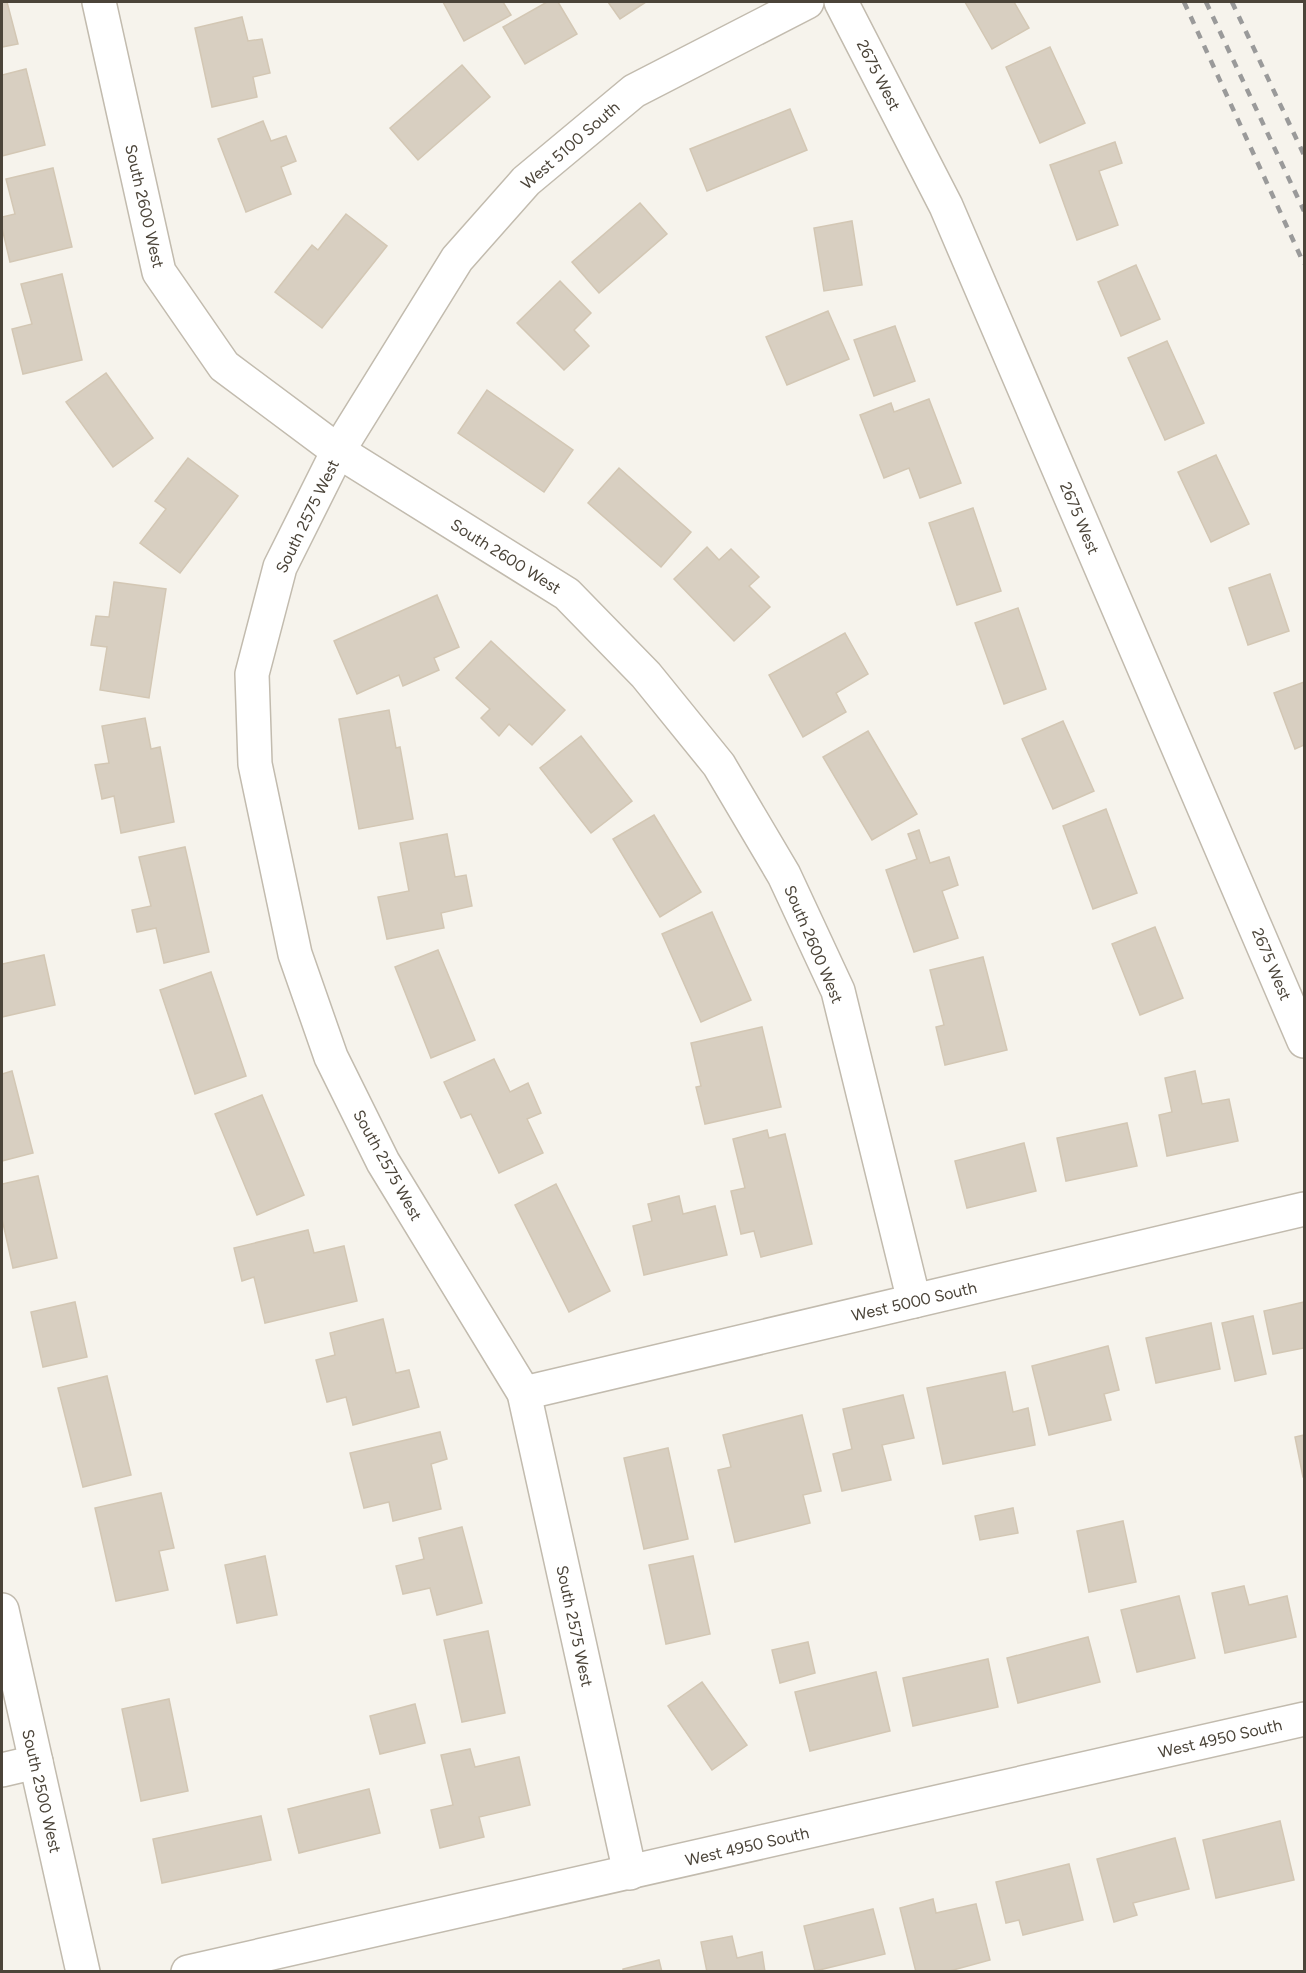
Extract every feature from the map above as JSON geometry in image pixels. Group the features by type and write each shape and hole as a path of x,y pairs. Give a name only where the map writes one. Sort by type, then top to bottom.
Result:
{"street":[{"name":"South 2600 West","path":"99,2 159,272 224,366 338,451 567,594 646,675 719,765 784,875 838,991 914,1301"},
{"name":"West 5100 South","path":"338,451 457,259 526,181 634,91 807,2"},
{"name":"2675 West","path":"841,2 946,206 1305,1041"},
{"name":"South 2575 West","path":"338,451 280,567 252,674 255,764 296,954 331,1057 383,1162 524,1393 630,1873"},
{"name":"West 5000 South","path":"524,1393 1305,1209"},
{"name":"South 2500 West","path":"2,1610 83,1971"},
{"name":"West 4950 South","path":"188,1971 1305,1719"},
{"path":"2,1770 36,1762"}],"building":[{"path":"2,2 7,2 18,44 2,47"},
{"path":"443,2 503,2 511,15 464,41"},
{"path":"547,2 558,2 577,34 525,64 503,27"},
{"path":"608,2 646,2 620,19"},
{"path":"965,2 1014,2 1029,28 992,49"},
{"path":"242,17 248,41 262,39 270,73 253,77 257,97 212,107 195,28"},
{"path":"1050,47 1085,123 1040,143 1006,67"},
{"path":"462,65 490,97 418,160 390,128"},
{"path":"26,69 45,145 2,156 2,75"},
{"path":"790,109 807,150 707,191 690,149"},
{"path":"263,121 271,141 286,136 296,161 281,167 291,194 246,212 218,139"},
{"path":"1115,142 1122,163 1099,171 1118,225 1077,240 1050,165"},
{"path":"53,168 72,247 10,262 2,228 2,217 15,214 6,179"},
{"path":"640,203 667,234 599,293 572,262"},
{"path":"346,214 387,246 322,328 275,292 312,245 318,250"},
{"path":"852,221 862,285 824,291 814,228"},
{"path":"1136,265 1160,319 1121,336 1098,282"},
{"path":"62,274 82,360 23,374 12,329 32,324 21,284"},
{"path":"560,281 591,313 574,330 589,346 564,370 517,323"},
{"path":"828,311 849,359 787,385 766,337"},
{"path":"895,326 915,381 874,396 854,340"},
{"path":"1167,341 1204,423 1165,440 1128,358"},
{"path":"106,373 153,438 113,467 66,402"},
{"path":"487,390 573,450 544,492 458,433"},
{"path":"929,399 961,483 920,498 909,468 884,478 860,415 891,403 894,412"},
{"path":"1216,455 1249,524 1211,542 1178,472"},
{"path":"188,458 238,496 180,573 140,543 166,509 155,501"},
{"path":"619,468 691,532 661,567 588,503"},
{"path":"973,508 1001,591 957,605 929,523"},
{"path":"707,547 719,560 731,549 759,577 749,586 770,607 734,641 674,579"},
{"path":"1270,574 1289,631 1248,645 1229,588"},
{"path":"114,582 166,589 149,698 100,690 107,647 91,645 96,616 109,617"},
{"path":"437,595 459,647 434,658 439,670 403,686 399,675 357,694 334,641"},
{"path":"1018,608 1046,689 1004,704 975,623"},
{"path":"845,633 868,674 836,693 846,712 803,737 769,675"},
{"path":"491,641 565,710 532,745 509,724 499,736 481,718 490,709 456,678"},
{"path":"1304,682 1304,745 1295,749 1274,693"},
{"path":"389,710 396,748 400,747 413,819 359,829 339,719"},
{"path":"145,718 151,749 160,747 174,822 121,833 114,796 102,799 95,765 109,763 102,726"},
{"path":"1063,721 1094,791 1053,809 1022,739"},
{"path":"868,731 917,814 872,840 823,757"},
{"path":"581,736 632,801 591,833 540,768"},
{"path":"1106,809 1137,893 1093,909 1063,826"},
{"path":"654,815 701,892 660,917 613,839"},
{"path":"919,830 930,863 949,857 958,885 942,891 958,938 914,952 886,870 917,859 908,834"},
{"path":"447,834 455,877 466,875 472,906 441,913 444,928 387,939 378,897 409,891 400,843"},
{"path":"185,847 209,952 164,963 156,928 137,932 132,910 151,906 139,857"},
{"path":"712,912 751,1000 701,1022 662,934"},
{"path":"1155,927 1183,998 1140,1015 1112,944"},
{"path":"438,950 475,1040 431,1058 395,967"},
{"path":"44,955 55,1005 2,1017 2,964"},
{"path":"983,957 1007,1050 945,1065 936,1027 944,1025 930,970"},
{"path":"211,972 246,1076 195,1094 160,990"},
{"path":"762,1027 781,1107 705,1124 696,1087 701,1086 691,1043"},
{"path":"494,1059 510,1092 528,1083 541,1113 527,1119 543,1153 499,1173 471,1114 461,1118 444,1082"},
{"path":"12,1071 33,1153 2,1161 2,1074"},
{"path":"1195,1071 1202,1104 1229,1099 1238,1141 1167,1156 1159,1115 1172,1112 1165,1078"},
{"path":"262,1095 304,1195 257,1215 215,1114"},
{"path":"1127,1123 1137,1166 1066,1181 1057,1138"},
{"path":"767,1130 769,1138 785,1134 812,1244 761,1257 754,1231 741,1234 731,1191 745,1188 733,1139"},
{"path":"1024,1143 1036,1191 967,1208 955,1161"},
{"path":"38,1176 57,1258 13,1268 2,1219 2,1184"},
{"path":"556,1184 610,1291 569,1312 515,1205"},
{"path":"679,1196 683,1214 715,1206 727,1255 644,1275 633,1226 652,1221 648,1204"},
{"path":"308,1230 314,1253 344,1246 357,1301 265,1323 254,1277 242,1281 234,1248"},
{"path":"75,1302 87,1357 43,1367 31,1312"},
{"path":"1304,1302 1304,1348 1273,1354 1264,1311"},
{"path":"1253,1316 1266,1374 1235,1381 1222,1323"},
{"path":"383,1319 396,1373 409,1370 419,1407 353,1425 346,1397 327,1402 316,1360 335,1355 330,1333"},
{"path":"1211,1323 1220,1369 1156,1383 1146,1338"},
{"path":"1108,1346 1119,1390 1104,1394 1111,1420 1049,1435 1032,1366"},
{"path":"1005,1372 1013,1412 1028,1408 1035,1445 943,1464 927,1388"},
{"path":"107,1376 131,1475 83,1487 58,1388"},
{"path":"903,1395 914,1438 882,1445 891,1480 842,1491 833,1454 852,1449 843,1409"},
{"path":"802,1415 821,1491 803,1495 810,1523 735,1542 718,1470 731,1467 723,1435"},
{"path":"440,1432 447,1459 431,1464 441,1509 393,1521 389,1502 364,1508 350,1453"},
{"path":"1304,1435 1304,1477 1303,1477 1295,1437"},
{"path":"668,1448 688,1539 644,1549 624,1458"},
{"path":"161,1493 174,1548 159,1551 168,1590 116,1601 95,1508"},
{"path":"1013,1508 1018,1533 980,1540 975,1516"},
{"path":"1123,1521 1136,1582 1089,1592 1077,1531"},
{"path":"462,1527 482,1603 437,1615 430,1588 403,1594 396,1566 424,1559 419,1538"},
{"path":"265,1556 277,1615 237,1623 225,1565"},
{"path":"693,1556 710,1634 666,1644 649,1565"},
{"path":"1244,1586 1249,1605 1287,1596 1296,1637 1225,1653 1212,1593"},
{"path":"1179,1596 1195,1658 1137,1672 1121,1610"},
{"path":"488,1631 505,1713 462,1722 444,1640"},
{"path":"1088,1637 1100,1682 1018,1703 1007,1658"},
{"path":"808,1642 815,1673 780,1683 772,1650"},
{"path":"988,1659 998,1707 913,1726 903,1678"},
{"path":"876,1672 890,1731 810,1751 795,1692"},
{"path":"702,1682 747,1745 712,1770 668,1706"},
{"path":"169,1699 188,1791 141,1801 122,1709"},
{"path":"415,1704 425,1743 380,1754 370,1716"},
{"path":"470,1749 475,1767 519,1757 530,1805 479,1817 484,1837 440,1848 431,1810 453,1805 441,1755"},
{"path":"369,1789 380,1833 299,1853 288,1809"},
{"path":"261,1816 271,1860 162,1883 153,1839"},
{"path":"1280,1821 1294,1880 1216,1898 1203,1840"},
{"path":"1175,1838 1189,1889 1133,1903 1137,1915 1114,1922 1097,1859"},
{"path":"1069,1864 1083,1920 1023,1935 1019,1920 1006,1923 996,1882"},
{"path":"933,1899 936,1913 976,1904 990,1960 946,1972 916,1972 900,1908"},
{"path":"873,1909 885,1954 815,1971 804,1926"},
{"path":"732,1936 737,1958 762,1952 765,1972 707,1972 701,1942"},
{"path":"659,1960 662,1972 623,1972 623,1969"}],"railway":[{"path":"1184,2 1304,264"},
{"path":"1206,2 1304,211"},
{"path":"1232,2 1304,155"}]}
